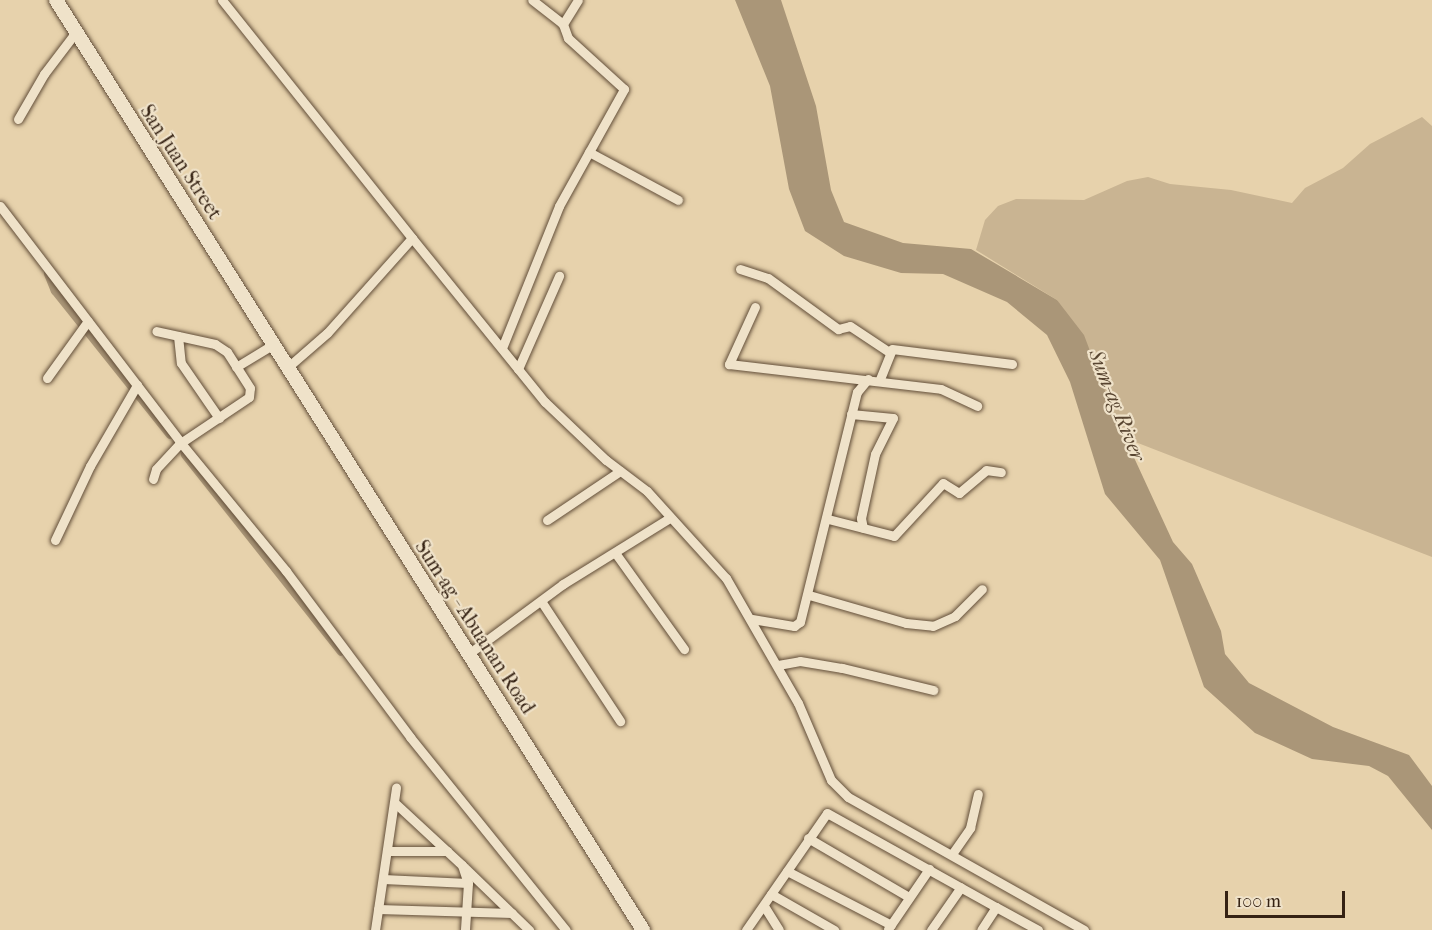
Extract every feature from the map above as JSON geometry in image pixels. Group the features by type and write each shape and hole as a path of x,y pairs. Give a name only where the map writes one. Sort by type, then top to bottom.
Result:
{"main road":[{"name":"San Juan Street","path":"56,0 274,344"},
{"name":"Sum-ag - Abuanan Road","path":"274,344 471,652 643,930"}],"street":[{"path":"222,0 545,402 620,471 647,491 668,519 726,578 778,665 831,780 848,797 1084,930"},
{"path":"502,348 559,206 624,89 568,38 563,24 532,0"},
{"path":"563,24 578,0"},
{"path":"18,119 44,74 76,32"},
{"path":"589,152 678,200"},
{"path":"0,206 178,445 566,930"},
{"path":"288,367 327,333 412,238"},
{"path":"740,269 768,278 838,330 850,326 889,352"},
{"path":"518,369 559,276"},
{"path":"755,307 729,364 880,379 950,390 977,406"},
{"path":"47,378 86,323"},
{"path":"153,479 178,445 249,397 248,382 236,368 227,352 215,344 156,331"},
{"path":"178,336 181,363 219,418"},
{"path":"236,368 274,344"},
{"path":"880,379 892,349 1012,364"},
{"path":"752,619 797,625 809,595 857,392 868,379"},
{"path":"55,540 90,466 135,389"},
{"path":"851,414 893,418 875,454 861,518 863,528"},
{"path":"828,519 897,535 942,484 959,493 986,470 1001,472"},
{"path":"547,519 620,471"},
{"path":"471,652 563,584 616,554 668,519"},
{"path":"616,554 684,649"},
{"path":"809,595 906,623 933,626 955,616 982,589"},
{"path":"541,601 620,721"},
{"path":"778,665 800,661 842,668 933,690"},
{"path":"375,930 396,788"},
{"path":"952,854 970,828 978,794"},
{"path":"395,803 529,930"},
{"path":"746,930 827,813 1038,930"},
{"path":"808,838 909,897"},
{"path":"387,851 447,851"},
{"path":"462,865 468,884 465,930"},
{"path":"787,871 889,928 928,869"},
{"path":"383,879 468,884"},
{"path":"931,930 961,887"},
{"path":"771,894 834,930"},
{"path":"764,906 778,930"},
{"path":"981,930 996,907"},
{"path":"378,909 512,912"}],"shaded area":[{"path":"735,0 781,0 816,106 831,190 844,222 903,243 971,249 1057,300 1084,335 1113,412 1173,542 1192,564 1221,631 1225,654 1249,683 1333,727 1409,755 1432,786 1432,830 1388,776 1369,766 1312,759 1255,733 1204,687 1160,560 1105,494 1070,382 1047,335 1007,302 943,274 901,273 844,256 805,231 789,189 770,86"},
{"path":"1422,117 1432,126 1432,557 1125,438 1057,300 976,250 985,220 998,206 1016,199 1084,200 1127,181 1148,177 1170,184 1231,190 1292,203 1305,188 1343,168 1370,144"}],"waterway":[{"path":"48,274 55,291 170,435"},
{"path":"185,455 341,652"}],"water label":[{"name":"Sum-ag River","path":"1117,405"}]}
